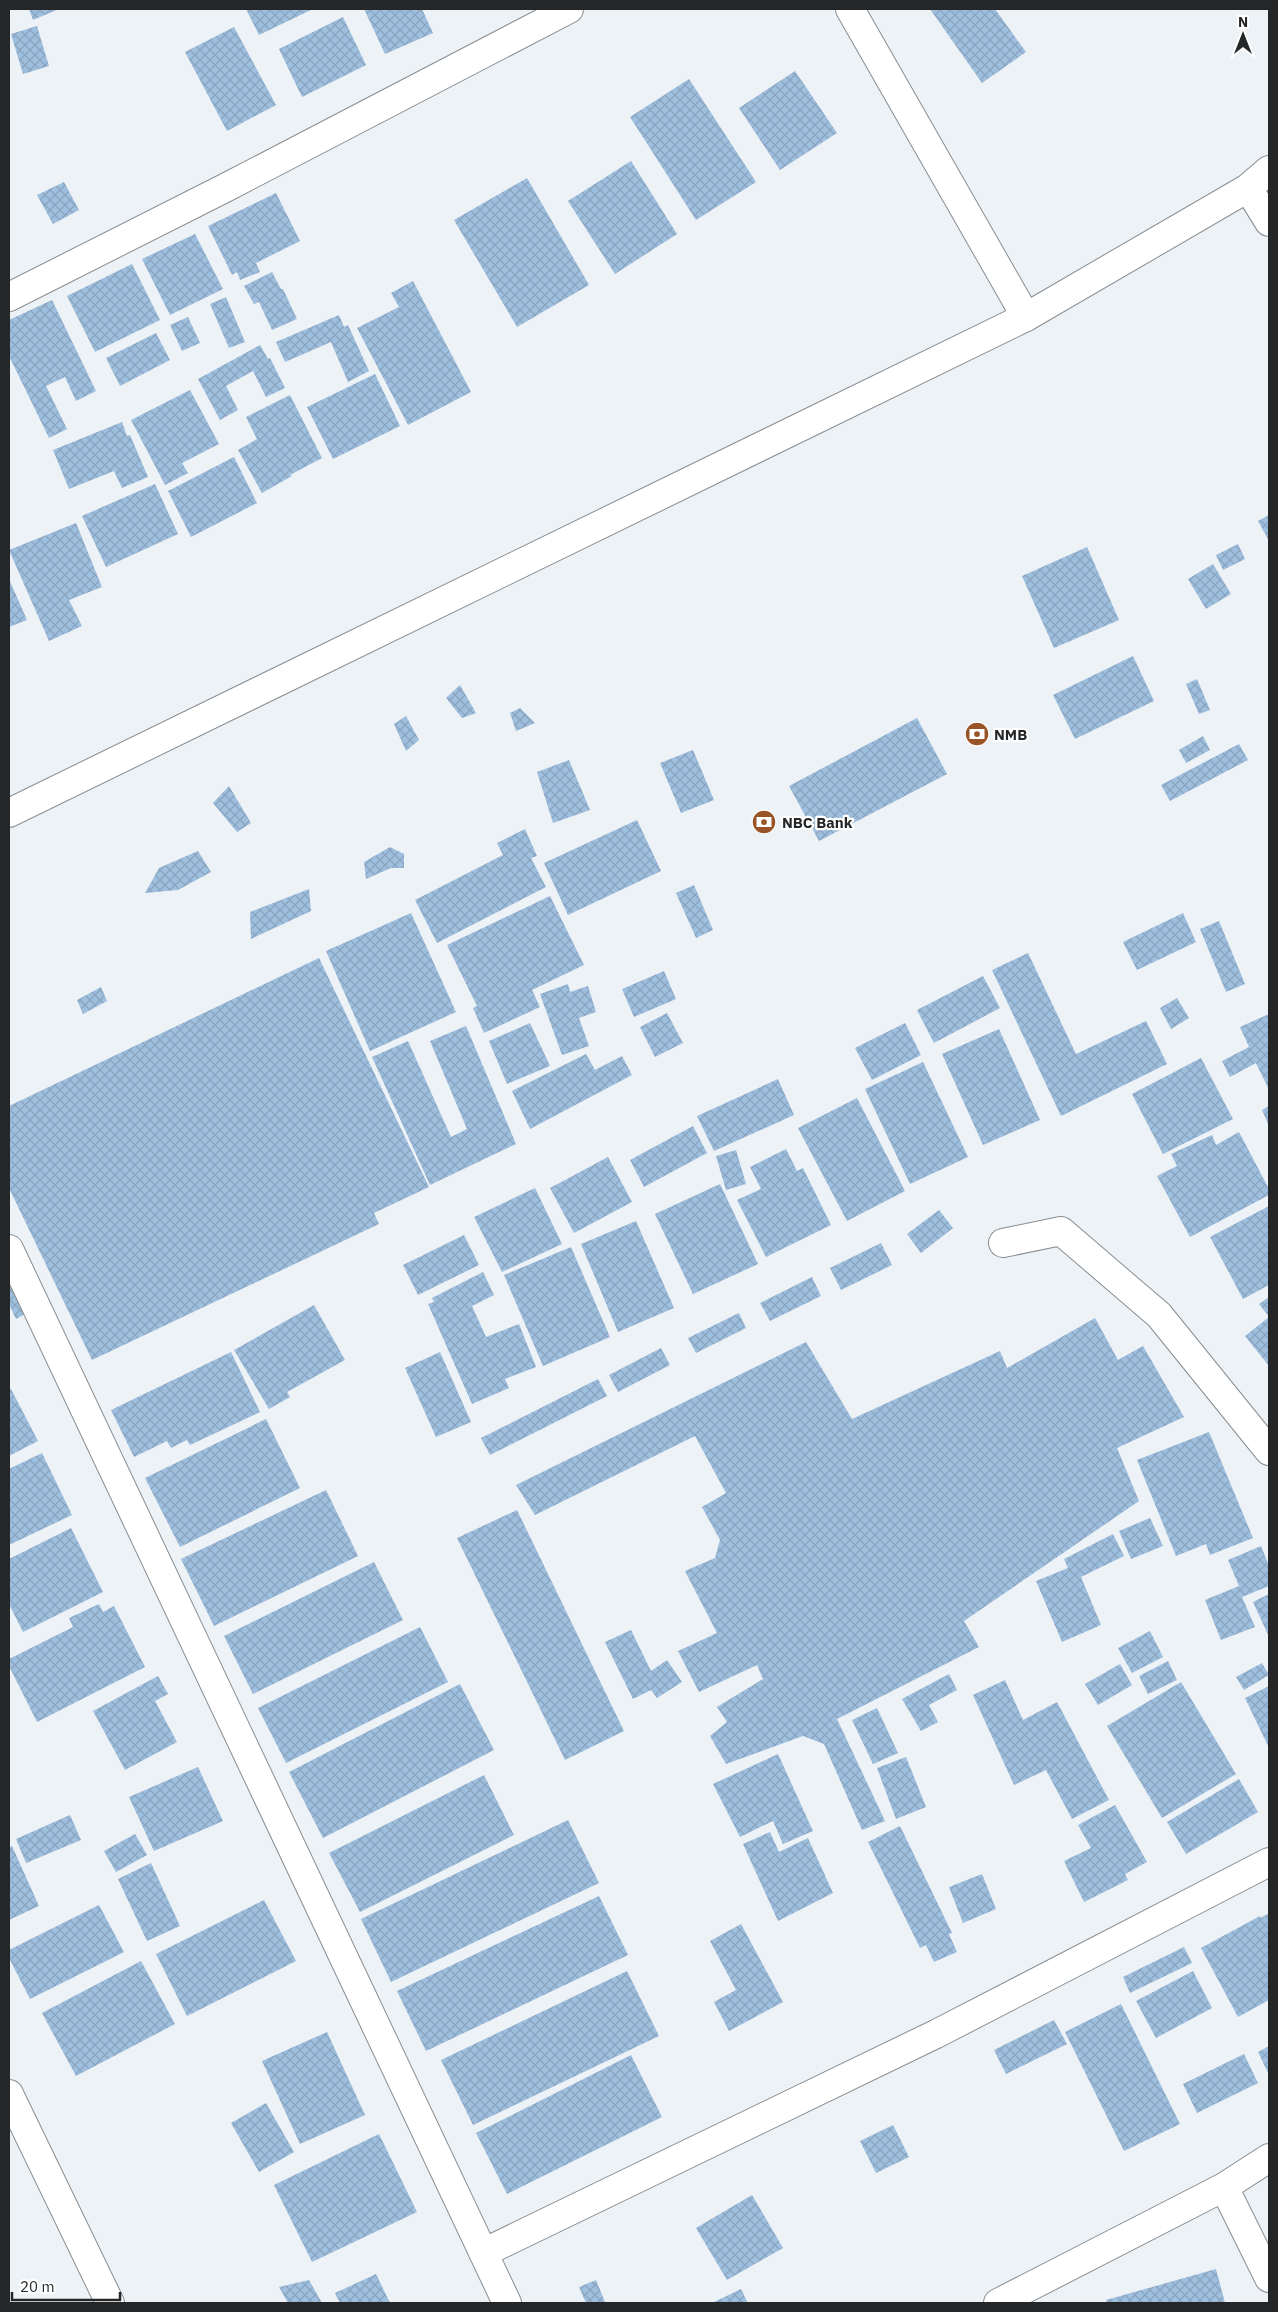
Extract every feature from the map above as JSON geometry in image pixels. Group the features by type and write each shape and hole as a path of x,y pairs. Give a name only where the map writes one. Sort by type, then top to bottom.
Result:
{"main road":[{"path":"9,296 225,188 568,9"},
{"path":"850,9 1026,316"},
{"path":"9,813 1026,316 1248,188 1269,170"},
{"path":"1248,188 1269,222"},
{"path":"1003,1243 1061,1231 1159,1315 1269,1450"},
{"path":"9,1249 507,2303"},
{"path":"483,2254 936,2034 1269,1862"},
{"path":"9,2094 110,2303"},
{"path":"998,2303 1224,2187 1269,2158"},
{"path":"1224,2187 1269,2278"}],"building":[{"path":"29,9 59,9 33,20"},
{"path":"246,9 313,9 259,35"},
{"path":"364,9 422,9 433,33 385,54"},
{"path":"930,9 995,9 1026,52 982,83"},
{"path":"343,17 366,65 302,97 279,49"},
{"path":"37,26 49,66 23,74 11,34"},
{"path":"234,27 276,105 227,131 185,52"},
{"path":"795,71 837,133 780,170 739,108"},
{"path":"689,79 756,182 696,220 630,117"},
{"path":"631,161 677,234 615,274 568,201"},
{"path":"527,178 589,285 517,327 454,220"},
{"path":"64,182 79,210 53,224 37,195"},
{"path":"276,193 300,241 256,263 260,272 240,280 237,272 232,275 208,226"},
{"path":"195,234 223,289 170,315 142,259"},
{"path":"132,264 160,320 95,352 67,296"},
{"path":"272,272 281,289 283,289 297,319 272,330 259,302 254,304 244,286"},
{"path":"413,281 471,392 408,425 357,328 399,307 391,293"},
{"path":"226,297 245,342 229,348 210,304"},
{"path":"52,300 96,391 76,401 65,377 46,386 67,429 49,438 9,356 9,320"},
{"path":"339,315 344,327 348,325 369,371 348,382 331,342 285,362 276,342"},
{"path":"188,317 200,343 182,351 170,325"},
{"path":"156,333 170,360 120,386 106,358"},
{"path":"260,345 268,359 270,358 285,388 266,397 253,371 226,386 238,410 220,420 198,379"},
{"path":"375,374 400,426 333,459 307,407"},
{"path":"190,390 219,444 182,463 188,473 165,485 131,420"},
{"path":"290,395 322,458 262,493 238,450 257,439 246,417"},
{"path":"122,422 127,436 130,435 148,477 122,488 114,471 69,489 53,450"},
{"path":"234,457 257,503 191,537 168,491"},
{"path":"155,484 178,534 106,567 82,516"},
{"path":"1269,515 1269,541 1258,521"},
{"path":"76,523 102,587 69,600 82,626 49,641 9,550"},
{"path":"1238,544 1245,559 1223,570 1216,555"},
{"path":"1087,547 1119,620 1054,648 1022,576"},
{"path":"1213,564 1231,594 1206,609 1188,579"},
{"path":"9,579 27,620 9,627"},
{"path":"1133,656 1154,701 1075,739 1053,695"},
{"path":"1197,679 1210,710 1199,714 1186,684"},
{"path":"460,685 476,713 462,718 446,698"},
{"path":"520,708 535,723 516,731 510,713"},
{"path":"406,716 419,740 406,751 394,724"},
{"path":"917,718 947,774 819,841 789,786"},
{"path":"1203,736 1210,750 1186,763 1179,750"},
{"path":"1239,744 1248,760 1170,801 1161,785"},
{"path":"693,750 714,800 681,813 660,763"},
{"path":"569,760 590,810 553,823 537,772"},
{"path":"229,786 251,823 237,832 213,803"},
{"path":"637,820 661,871 568,915 544,863"},
{"path":"525,829 537,856 531,858 546,887 437,943 415,900 503,855 497,843"},
{"path":"390,847 404,854 404,868 391,868 366,879 364,862"},
{"path":"198,851 211,872 178,890 145,893 159,868"},
{"path":"694,885 713,930 696,938 676,893"},
{"path":"309,889 311,911 251,939 250,912"},
{"path":"550,896 584,965 532,990 540,1007 484,1033 473,1008 477,1006 447,945"},
{"path":"411,913 456,1012 370,1051 326,951"},
{"path":"1183,913 1196,942 1137,970 1123,942"},
{"path":"1219,921 1245,984 1226,992 1200,929"},
{"path":"1028,953 1076,1054 1146,1021 1167,1064 1061,1116 992,970"},
{"path":"319,958 429,1187 374,1213 379,1224 92,1360 9,1188 9,1106"},
{"path":"664,971 676,999 634,1017 622,989"},
{"path":"983,976 1000,1008 934,1043 917,1010"},
{"path":"568,984 570,992 588,986 596,1012 579,1018 589,1046 562,1055 540,994"},
{"path":"101,987 107,1001 83,1014 77,1000"},
{"path":"1177,998 1189,1018 1171,1029 1160,1008"},
{"path":"667,1013 683,1043 655,1057 640,1027"},
{"path":"1269,1014 1269,1090 1256,1063 1230,1077 1222,1061 1249,1047 1240,1027"},
{"path":"530,1023 550,1066 507,1084 489,1041"},
{"path":"905,1023 921,1055 872,1080 855,1048"},
{"path":"466,1026 516,1144 430,1185 372,1057 408,1041 451,1137 467,1129 430,1041"},
{"path":"999,1029 1040,1120 983,1145 942,1054"},
{"path":"586,1054 595,1070 622,1056 632,1075 530,1129 512,1091"},
{"path":"1201,1058 1233,1119 1163,1154 1132,1094"},
{"path":"923,1062 968,1157 910,1184 865,1089"},
{"path":"778,1079 794,1115 714,1151 697,1116"},
{"path":"857,1098 905,1191 847,1221 798,1128"},
{"path":"1269,1106 1269,1126 1262,1110"},
{"path":"693,1126 707,1153 644,1187 630,1160"},
{"path":"1239,1132 1269,1189 1269,1195 1190,1237 1157,1176 1177,1166 1171,1154 1212,1135 1216,1145"},
{"path":"786,1149 797,1171 803,1168 831,1225 766,1257 737,1200 761,1189 750,1167"},
{"path":"736,1150 746,1184 726,1190 716,1156"},
{"path":"608,1157 632,1202 574,1233 550,1188"},
{"path":"720,1184 758,1264 693,1294 655,1214"},
{"path":"535,1188 562,1244 502,1272 474,1217"},
{"path":"1269,1206 1269,1285 1243,1299 1210,1237"},
{"path":"939,1210 953,1228 921,1253 907,1234"},
{"path":"636,1221 674,1308 618,1332 581,1244"},
{"path":"464,1235 479,1265 418,1295 403,1265"},
{"path":"881,1243 892,1265 841,1290 830,1268"},
{"path":"571,1247 610,1337 543,1366 504,1275"},
{"path":"9,1271 31,1311 16,1319 9,1304"},
{"path":"483,1272 494,1295 472,1306 486,1337 519,1324 536,1367 505,1379 509,1388 472,1404 428,1304 434,1302 432,1298"},
{"path":"812,1277 821,1296 770,1321 760,1303"},
{"path":"1269,1297 1269,1317 1259,1304"},
{"path":"314,1305 345,1360 287,1392 290,1397 269,1409 234,1350"},
{"path":"739,1313 746,1328 696,1353 688,1338"},
{"path":"1269,1317 1269,1366 1245,1336"},
{"path":"1095,1318 1118,1360 1143,1346 1184,1417 1117,1448 1139,1501 964,1621 979,1647 837,1719 885,1821 862,1830 824,1744 803,1736 726,1764 710,1736 727,1722 717,1707 763,1679 757,1665 699,1692 678,1651 717,1633 685,1571 715,1558 720,1540 702,1507 726,1493 695,1436 535,1515 516,1485 806,1342 852,1419 1000,1351 1007,1368"},
{"path":"661,1348 670,1365 618,1392 609,1375"},
{"path":"231,1352 260,1412 190,1445 187,1440 171,1448 167,1441 134,1457 111,1410"},
{"path":"440,1352 471,1422 436,1437 405,1368"},
{"path":"598,1379 607,1396 490,1455 481,1438"},
{"path":"11,1389 38,1441 9,1456 9,1390"},
{"path":"266,1419 300,1488 180,1547 145,1478"},
{"path":"1209,1432 1253,1538 1210,1555 1206,1544 1176,1556 1137,1460"},
{"path":"42,1453 72,1515 9,1545 9,1469"},
{"path":"326,1490 358,1556 214,1626 181,1559"},
{"path":"517,1510 624,1731 565,1760 457,1538"},
{"path":"1150,1518 1163,1546 1131,1559 1119,1531"},
{"path":"71,1528 103,1592 23,1632 9,1604 9,1559"},
{"path":"1113,1534 1124,1556 1081,1577 1101,1625 1062,1642 1036,1581 1068,1568 1064,1559"},
{"path":"1261,1546 1269,1566 1269,1586 1242,1597 1255,1627 1221,1640 1205,1600 1239,1586 1228,1560"},
{"path":"374,1562 403,1620 253,1694 224,1636"},
{"path":"1269,1594 1269,1637 1253,1602"},
{"path":"99,1604 103,1612 114,1606 145,1667 37,1722 9,1666 9,1659 73,1627 69,1618"},
{"path":"420,1627 448,1682 286,1763 258,1708"},
{"path":"631,1630 651,1671 667,1660 682,1682 657,1698 651,1690 633,1699 605,1642"},
{"path":"1150,1631 1163,1657 1132,1673 1118,1648"},
{"path":"1168,1661 1177,1680 1148,1694 1139,1676"},
{"path":"1262,1663 1269,1675 1244,1690 1236,1677"},
{"path":"1120,1664 1132,1685 1098,1705 1085,1684"},
{"path":"949,1674 957,1690 929,1705 938,1722 921,1731 902,1699"},
{"path":"158,1676 168,1694 155,1701 177,1742 125,1770 93,1711"},
{"path":"1005,1680 1023,1720 1057,1702 1109,1800 1072,1819 1046,1770 1014,1785 973,1695"},
{"path":"1181,1682 1236,1774 1162,1818 1107,1726"},
{"path":"460,1684 494,1750 323,1838 289,1772"},
{"path":"1269,1686 1269,1748 1245,1698"},
{"path":"877,1708 898,1753 873,1764 852,1720"},
{"path":"778,1754 813,1831 783,1844 773,1821 740,1837 713,1784"},
{"path":"906,1757 926,1807 896,1819 877,1768"},
{"path":"198,1767 223,1821 154,1851 129,1797"},
{"path":"484,1775 514,1835 360,1912 329,1853"},
{"path":"1239,1779 1258,1812 1186,1854 1167,1822"},
{"path":"1115,1805 1147,1862 1125,1874 1128,1880 1084,1902 1064,1861 1091,1848 1078,1825"},
{"path":"70,1815 81,1840 26,1863 16,1839"},
{"path":"568,1820 599,1883 391,1982 361,1919"},
{"path":"900,1826 952,1933 949,1934 957,1952 934,1962 926,1945 920,1948 868,1842"},
{"path":"770,1832 779,1852 808,1838 833,1893 778,1921 743,1844"},
{"path":"135,1834 147,1855 116,1872 104,1851"},
{"path":"12,1846 39,1906 9,1920 9,1848"},
{"path":"151,1863 180,1926 147,1941 118,1879"},
{"path":"982,1874 996,1909 963,1923 949,1887"},
{"path":"599,1896 628,1955 426,2051 397,1991"},
{"path":"264,1900 296,1961 187,2016 156,1954"},
{"path":"99,1905 124,1952 30,1999 9,1958 9,1950"},
{"path":"1269,1913 1269,2000 1238,2017 1201,1948"},
{"path":"741,1924 783,2002 729,2031 714,2002 736,1990 710,1941"},
{"path":"1184,1947 1192,1963 1130,1993 1123,1977"},
{"path":"141,1961 175,2024 76,2076 42,2013"},
{"path":"627,1971 659,2036 473,2125 441,2060"},
{"path":"1193,1971 1212,2008 1156,2038 1136,2001"},
{"path":"1121,2004 1180,2124 1124,2151 1065,2032"},
{"path":"1054,2020 1067,2044 1006,2074 994,2050"},
{"path":"327,2032 365,2115 300,2144 262,2061"},
{"path":"1269,2046 1269,2075 1258,2052"},
{"path":"1244,2054 1258,2083 1197,2113 1183,2084"},
{"path":"631,2055 662,2117 507,2194 476,2133"},
{"path":"266,2103 294,2152 259,2172 231,2123"},
{"path":"893,2125 909,2157 876,2173 860,2141"},
{"path":"379,2134 417,2212 312,2262 274,2185"},
{"path":"752,2195 783,2248 727,2280 696,2228"},
{"path":"1216,2269 1225,2303 1107,2303 1106,2300"},
{"path":"376,2274 390,2303 340,2303 335,2293"},
{"path":"309,2280 322,2303 288,2303 279,2287"},
{"path":"596,2280 605,2302 586,2303 579,2287"},
{"path":"741,2289 748,2303 712,2303"}],"place":[{"name":"NMB","path":"977,734"},
{"name":"NBC Bank","path":"764,822"}]}
